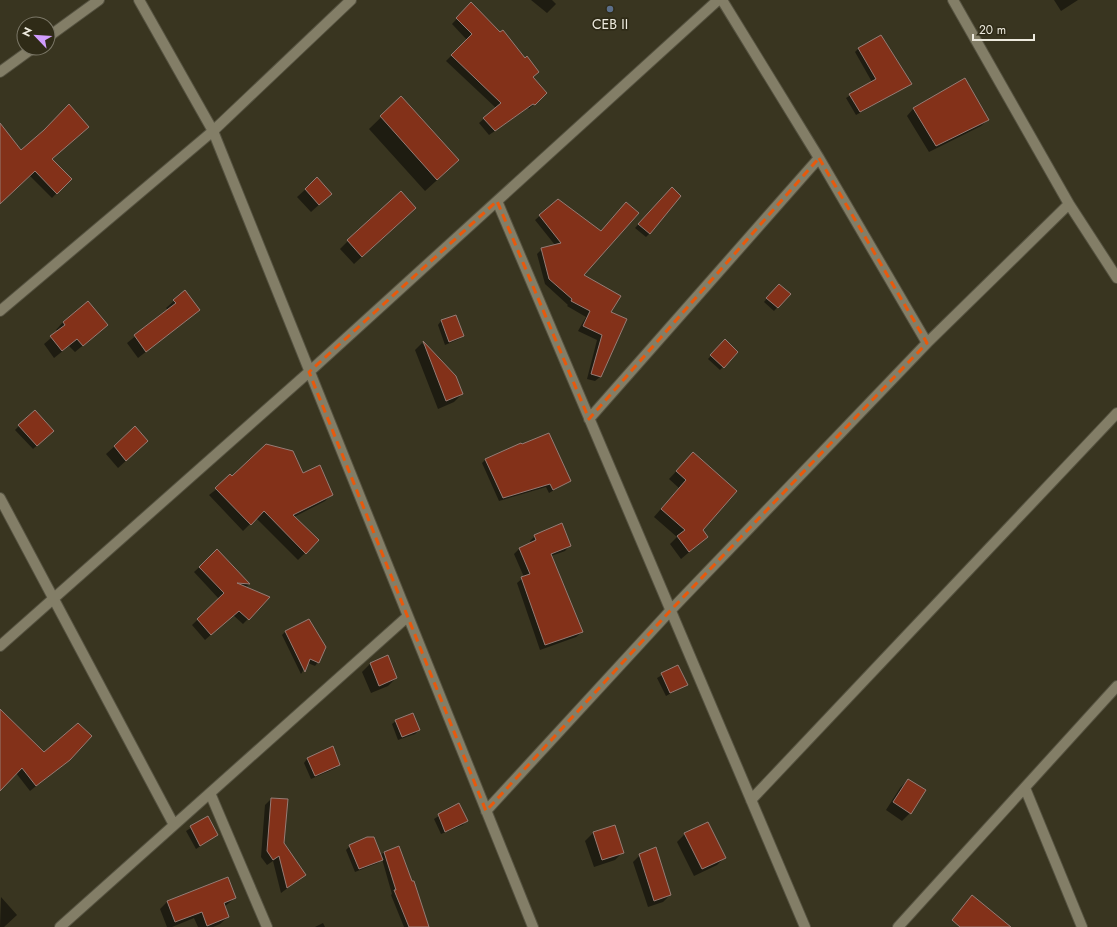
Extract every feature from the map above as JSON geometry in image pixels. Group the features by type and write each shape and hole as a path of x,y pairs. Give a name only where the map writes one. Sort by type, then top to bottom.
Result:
{"street":[{"path":"56,31 99,0"},
{"path":"139,0 213,131 532,927"},
{"path":"0,312 213,131 351,0"},
{"path":"0,646 309,372 718,0"},
{"path":"722,0 819,158 927,343"},
{"path":"954,0 1069,204 1117,278"},
{"path":"0,72 22,56"},
{"path":"589,419 819,158"},
{"path":"497,201 804,927"},
{"path":"486,811 670,611 927,343 1069,204"},
{"path":"751,800 1117,413"},
{"path":"0,498 174,825"},
{"path":"62,926 407,617"},
{"path":"898,927 1117,686"},
{"path":"1025,788 1082,927"},
{"path":"210,793 267,927"}],"highlighted area":[{"path":"819,158 927,343 670,611 486,811 309,372 497,201 589,419"}],"building":[{"path":"471,2 500,32 503,30 525,58 527,56 539,72 533,77 547,93 535,105 533,104 495,131 483,118 501,103 451,55 472,34 456,18"},
{"path":"881,35 912,84 860,112 849,94 876,79 858,48"},
{"path":"965,78 989,120 936,146 913,108"},
{"path":"401,96 459,160 437,180 380,116"},
{"path":"69,104 89,127 52,159 72,179 57,194 35,171 0,204 0,123 21,150 44,130"},
{"path":"317,177 332,194 319,205 305,189"},
{"path":"672,187 681,196 650,234 638,224"},
{"path":"401,191 416,208 362,257 347,240"},
{"path":"558,199 601,231 626,202 639,213 584,275 621,296 611,312 627,319 601,377 591,374 602,335 583,326 590,311 571,301 572,299 549,279 541,248 561,243 539,215"},
{"path":"779,284 791,294 778,308 766,298"},
{"path":"185,290 200,310 146,352 134,335 176,303 173,300"},
{"path":"88,301 108,325 83,346 77,339 62,351 50,336 65,325 63,322"},
{"path":"456,315 464,336 449,342 441,320"},
{"path":"725,339 738,352 724,368 710,355"},
{"path":"423,341 456,376 463,394 446,401"},
{"path":"35,410 54,431 37,446 18,425"},
{"path":"135,426 148,441 126,461 114,446"},
{"path":"549,433 571,481 553,490 550,484 503,498 485,459 521,443 522,444"},
{"path":"266,444 293,451 303,473 320,465 333,495 293,515 319,540 306,554 264,511 251,525 215,488 230,474 232,476"},
{"path":"693,452 737,491 703,530 708,537 689,552 677,536 685,530 661,509 686,480 676,471"},
{"path":"562,523 571,546 551,554 583,632 545,645 521,577 530,574 519,548 536,540 534,535"},
{"path":"217,549 250,584 237,583 270,597 249,620 239,611 211,635 197,619 224,593 199,567"},
{"path":"309,619 326,647 319,663 310,659 305,672 285,631"},
{"path":"388,655 397,678 379,686 370,663"},
{"path":"678,665 688,685 670,693 661,673"},
{"path":"0,709 44,752 78,723 92,736 70,760 36,786 22,768 0,791"},
{"path":"413,713 420,730 402,737 395,720"},
{"path":"333,746 340,765 315,776 307,758"},
{"path":"908,779 926,790 911,814 893,802"},
{"path":"271,798 288,799 284,843 306,875 287,888 279,856 273,860 267,851"},
{"path":"459,803 468,821 445,832 438,814"},
{"path":"208,816 218,835 200,846 190,826"},
{"path":"708,822 726,858 702,869 684,833"},
{"path":"615,825 624,853 602,860 593,832"},
{"path":"367,837 374,837 383,860 359,869 349,845"},
{"path":"399,846 412,881 414,881 429,927 409,927 394,890 396,890 384,852"},
{"path":"656,847 671,895 654,901 639,854"},
{"path":"228,877 236,898 224,903 229,917 207,926 202,912 175,922 167,901"},
{"path":"972,895 1011,927 960,927 952,920"}],"place":[{"name":"CEB II","path":"610,9"}]}
